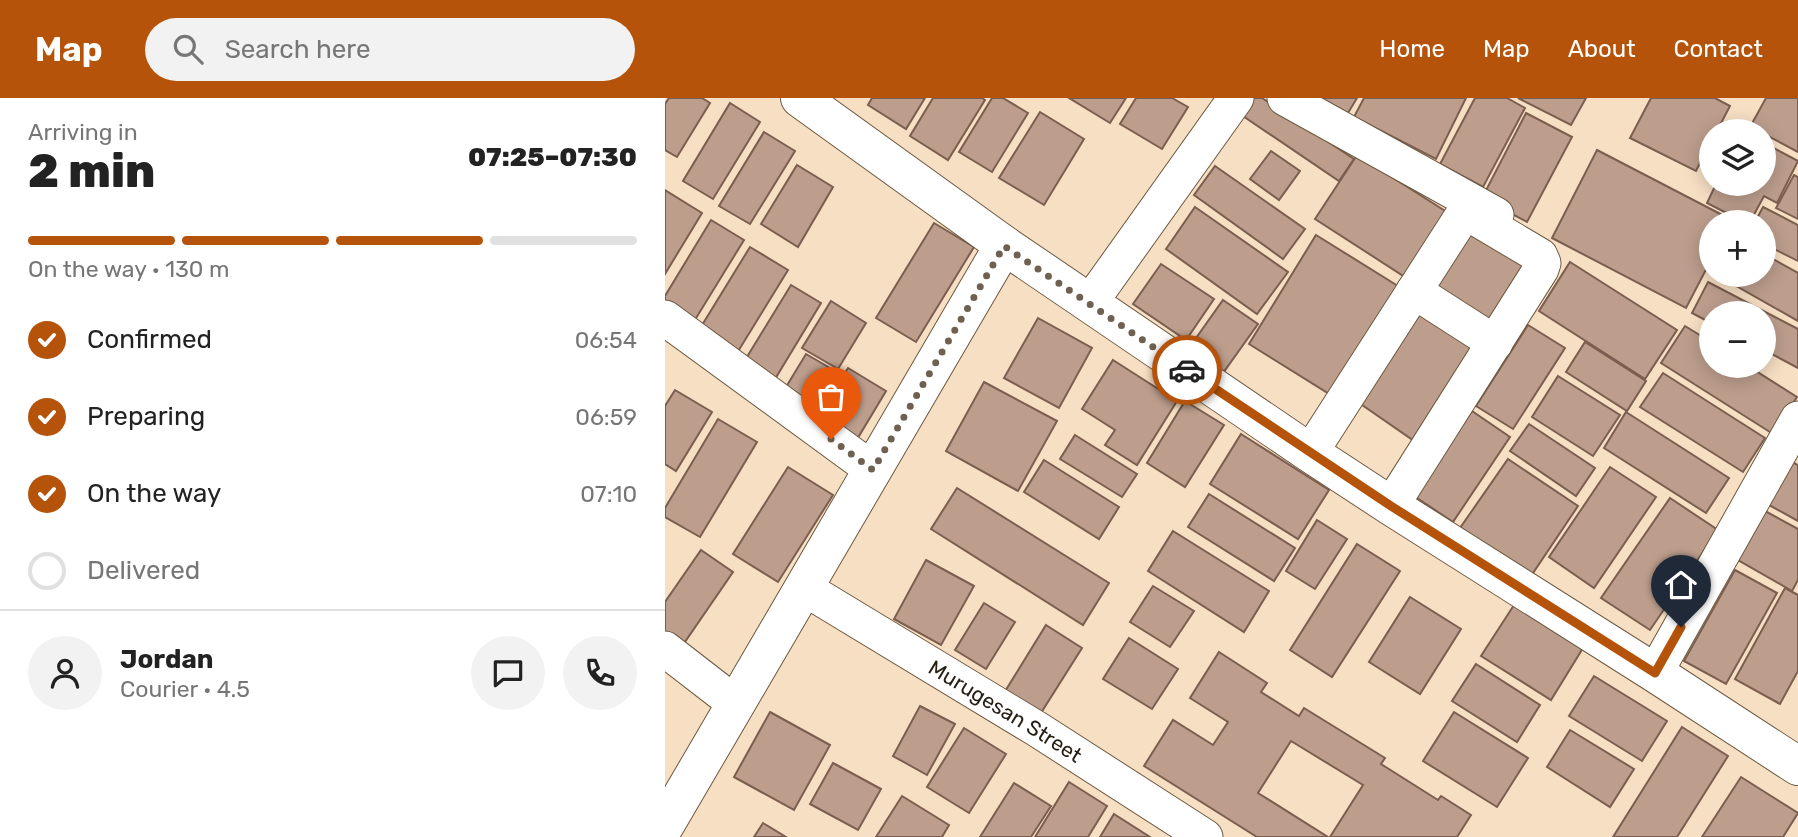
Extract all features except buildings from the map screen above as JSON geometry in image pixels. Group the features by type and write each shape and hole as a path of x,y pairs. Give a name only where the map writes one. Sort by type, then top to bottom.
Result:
{"street":[{"path":"800,98 1004,246 1310,453 1798,766"},
{"path":"1089,304 1236,98"},
{"path":"1285,98 1545,241"},
{"path":"1310,453 1462,215 1467,214 1540,256 1543,263 1541,269 1391,506"},
{"path":"665,825 1004,246"},
{"path":"1414,292 1495,343"},
{"path":"665,318 873,470"},
{"path":"1655,673 1798,418"},
{"name":"Murugesan Street","path":"804,588 1037,729 1205,837"},
{"path":"665,649 736,704"}],"way so far":[{"path":"831,439 873,470 1004,246 1187,370"}],"route":[{"path":"1187,370 1391,506 1655,673 1681,627"}]}
